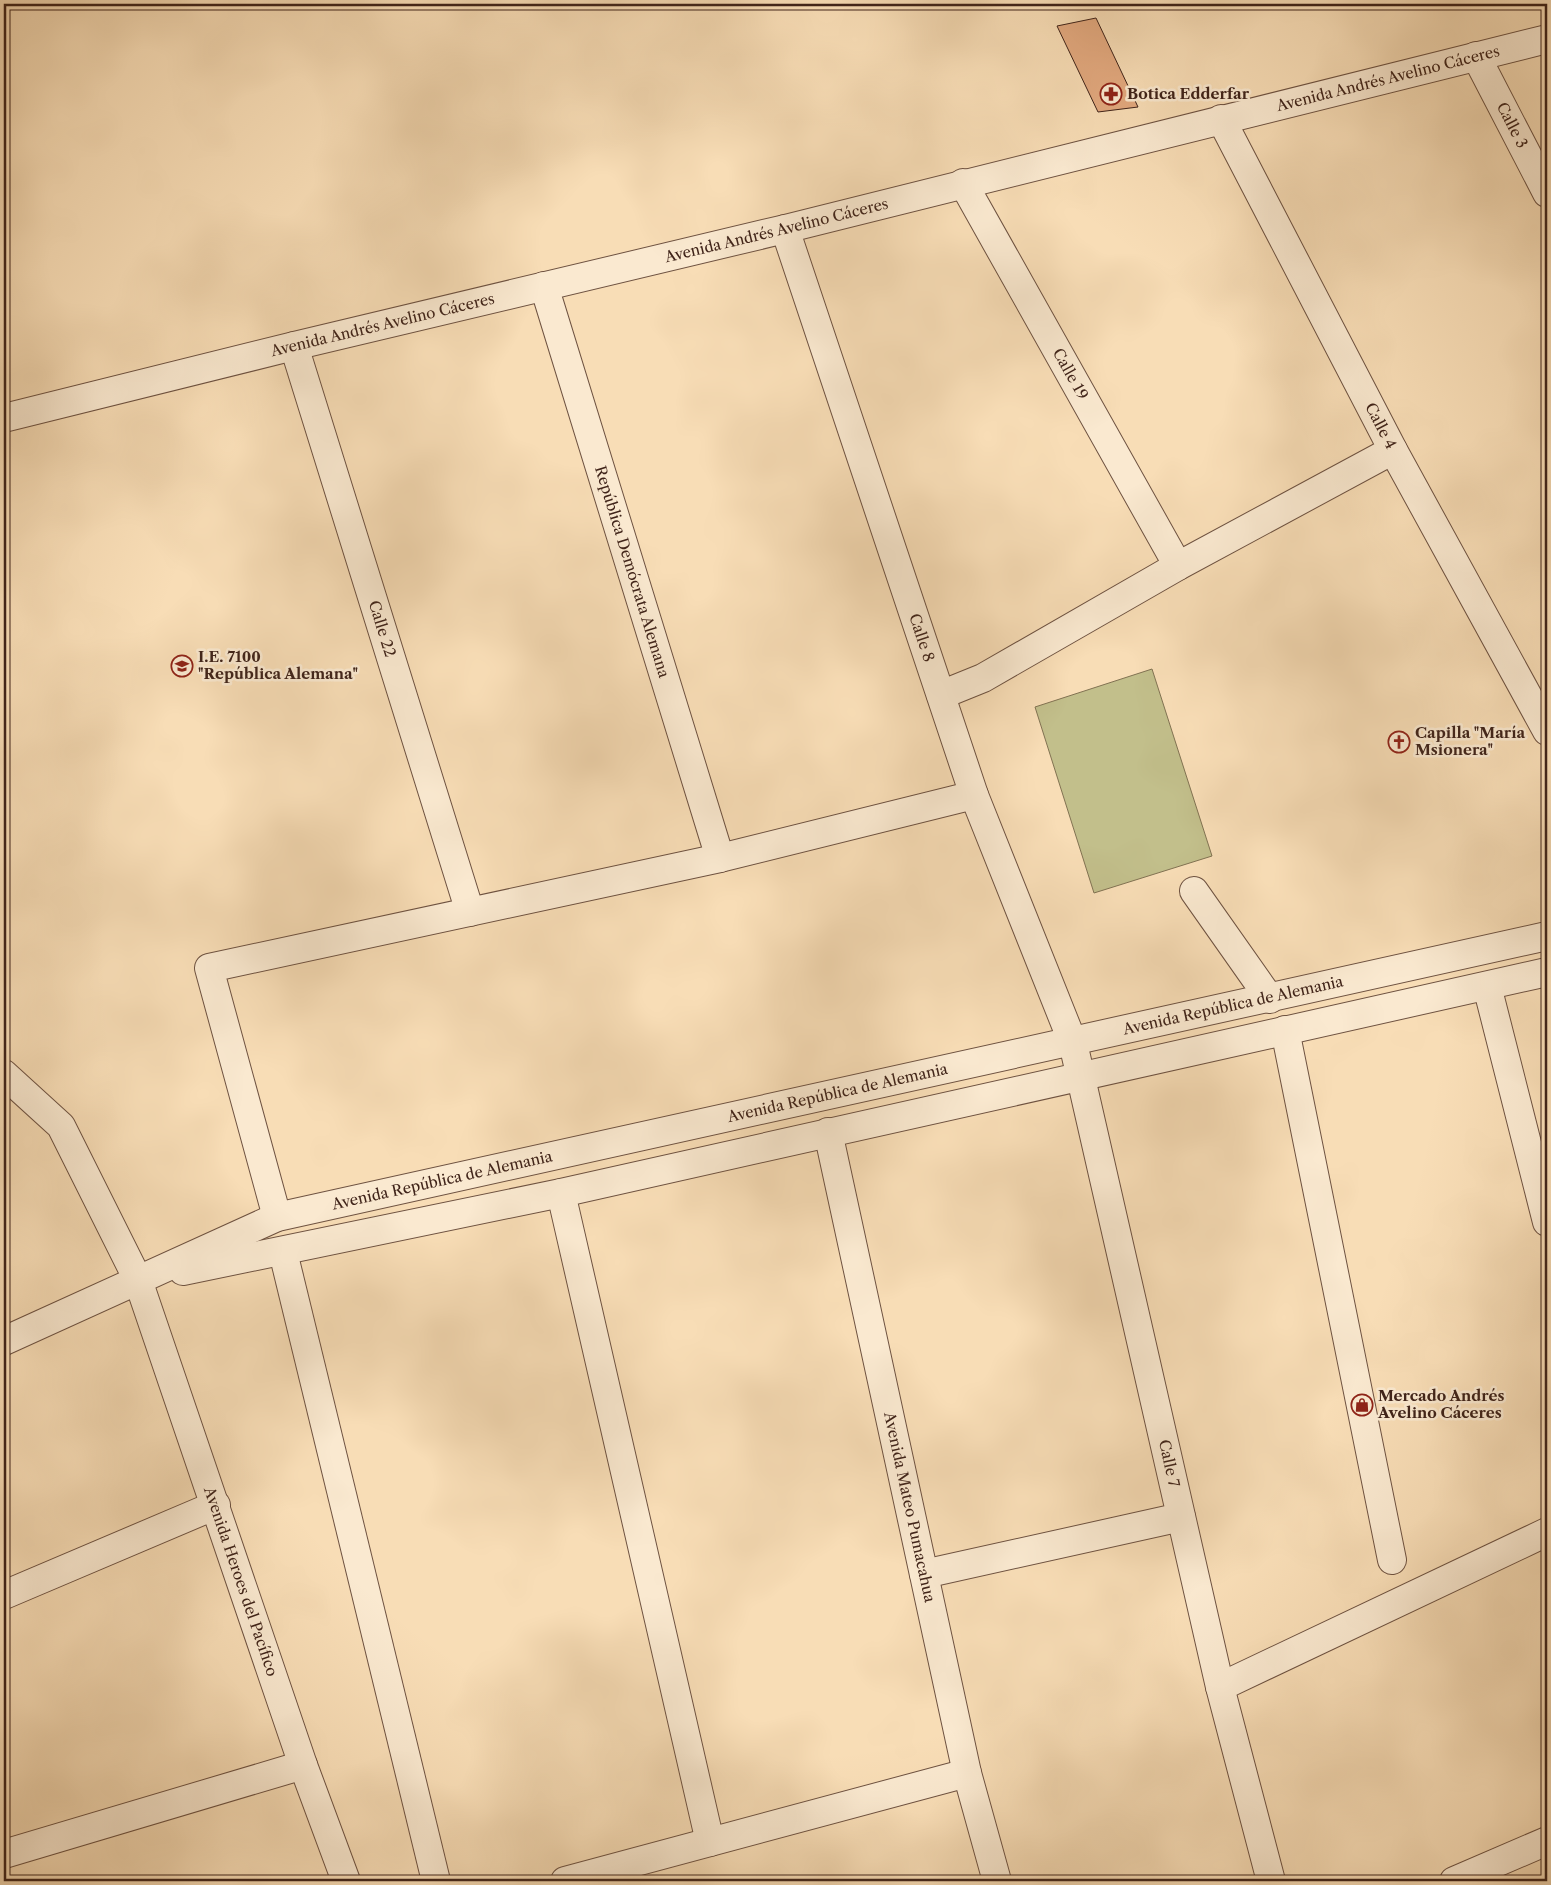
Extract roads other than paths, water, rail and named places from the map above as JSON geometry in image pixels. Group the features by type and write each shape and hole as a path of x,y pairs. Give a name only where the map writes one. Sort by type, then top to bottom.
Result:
{"street":[{"name":"Avenida Andrés Avelino Cáceres","path":"4,418 786,228 1547,39"},
{"name":"Calle 3","path":"1476,56 1547,193"},
{"name":"Calle 4","path":"1221,119 1393,450 1547,731"},
{"name":"Calle 19","path":"962,183 1178,566"},
{"name":"Calle 8","path":"786,228 974,796 1073,1043"},
{"name":"República Demócrata Alemana","path":"544,286 720,858"},
{"name":"Calle 22","path":"294,346 470,912"},
{"path":"941,695 983,678 1178,566 1393,450"},
{"path":"277,1217 209,968 720,858 974,796"},
{"path":"1194,891 1270,1000"},
{"name":"Avenida República de Alemania","path":"4,1341 277,1217 1270,1000 1547,936"},
{"name":"Avenida República de Alemania","path":"138,1280 283,1252 562,1193 1081,1075 1547,972"},
{"path":"1487,986 1547,1222"},
{"path":"1285,1030 1392,1560"},
{"name":"Calle 7","path":"1073,1043 1220,1687 1271,1881"},
{"name":"Avenida Heroes del Pacífico","path":"4,1074 60,1126 138,1280 303,1764 346,1881"},
{"name":"Avenida Mateo Pumacahua","path":"828,1132 967,1773 997,1881"},
{"path":"562,1193 710,1842"},
{"path":"283,1252 436,1881"},
{"path":"4,1596 216,1505"},
{"path":"924,1574 1181,1517"},
{"path":"1220,1687 1547,1532"},
{"path":"4,1854 303,1764"},
{"path":"565,1881 967,1773"},
{"path":"1454,1881 1547,1842"}],"place":[{"name":"Botica Edderfar","path":"1111,94"},
{"name":"I.E. 7100 \"República Alemana\"","path":"182,666"},
{"name":"Capilla \"María Msionera\"","path":"1399,742"},
{"name":"Mercado Andrés Avelino Cáceres","path":"1362,1405"}]}
